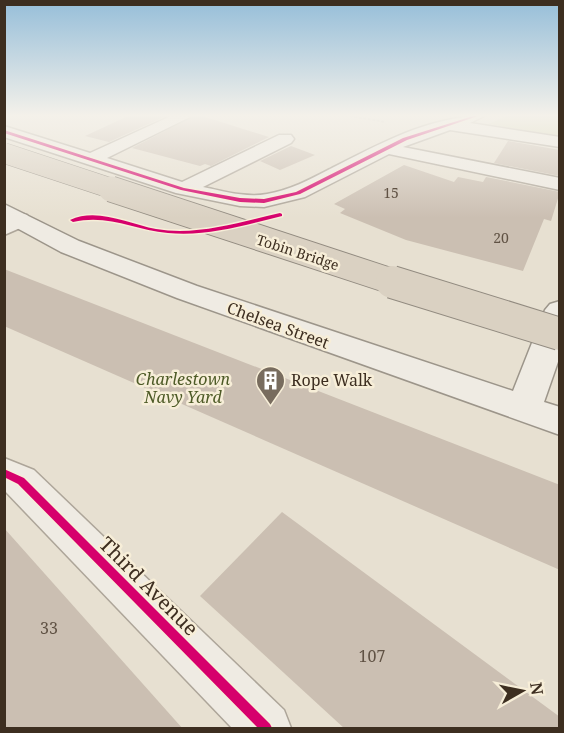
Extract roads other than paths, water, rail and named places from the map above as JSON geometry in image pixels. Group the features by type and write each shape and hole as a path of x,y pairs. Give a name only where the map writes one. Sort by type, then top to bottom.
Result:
{"highway":[{"name":"Tobin Bridge","path":"4,153 318,258 560,334"},
{"name":"Tobin Bridge","path":"118,192 560,334"}],"main road":[{"name":"Chelsea Street","path":"9,220 80,250 276,325 560,421"},
{"path":"524,409 560,310"}],"street":[{"path":"64,150 183,189 248,201 281,199 298,193 380,150"},
{"path":"91,159 110,150"},
{"path":"183,189 262,150"},
{"path":"395,150 560,184"},
{"name":"Third Avenue","path":"4,473 21,481 266,729"}],"place":[{"name":"Rope Walk","path":"270,406"}],"park label":[{"name":"Charlestown Navy Yard","path":"183,388"}]}
